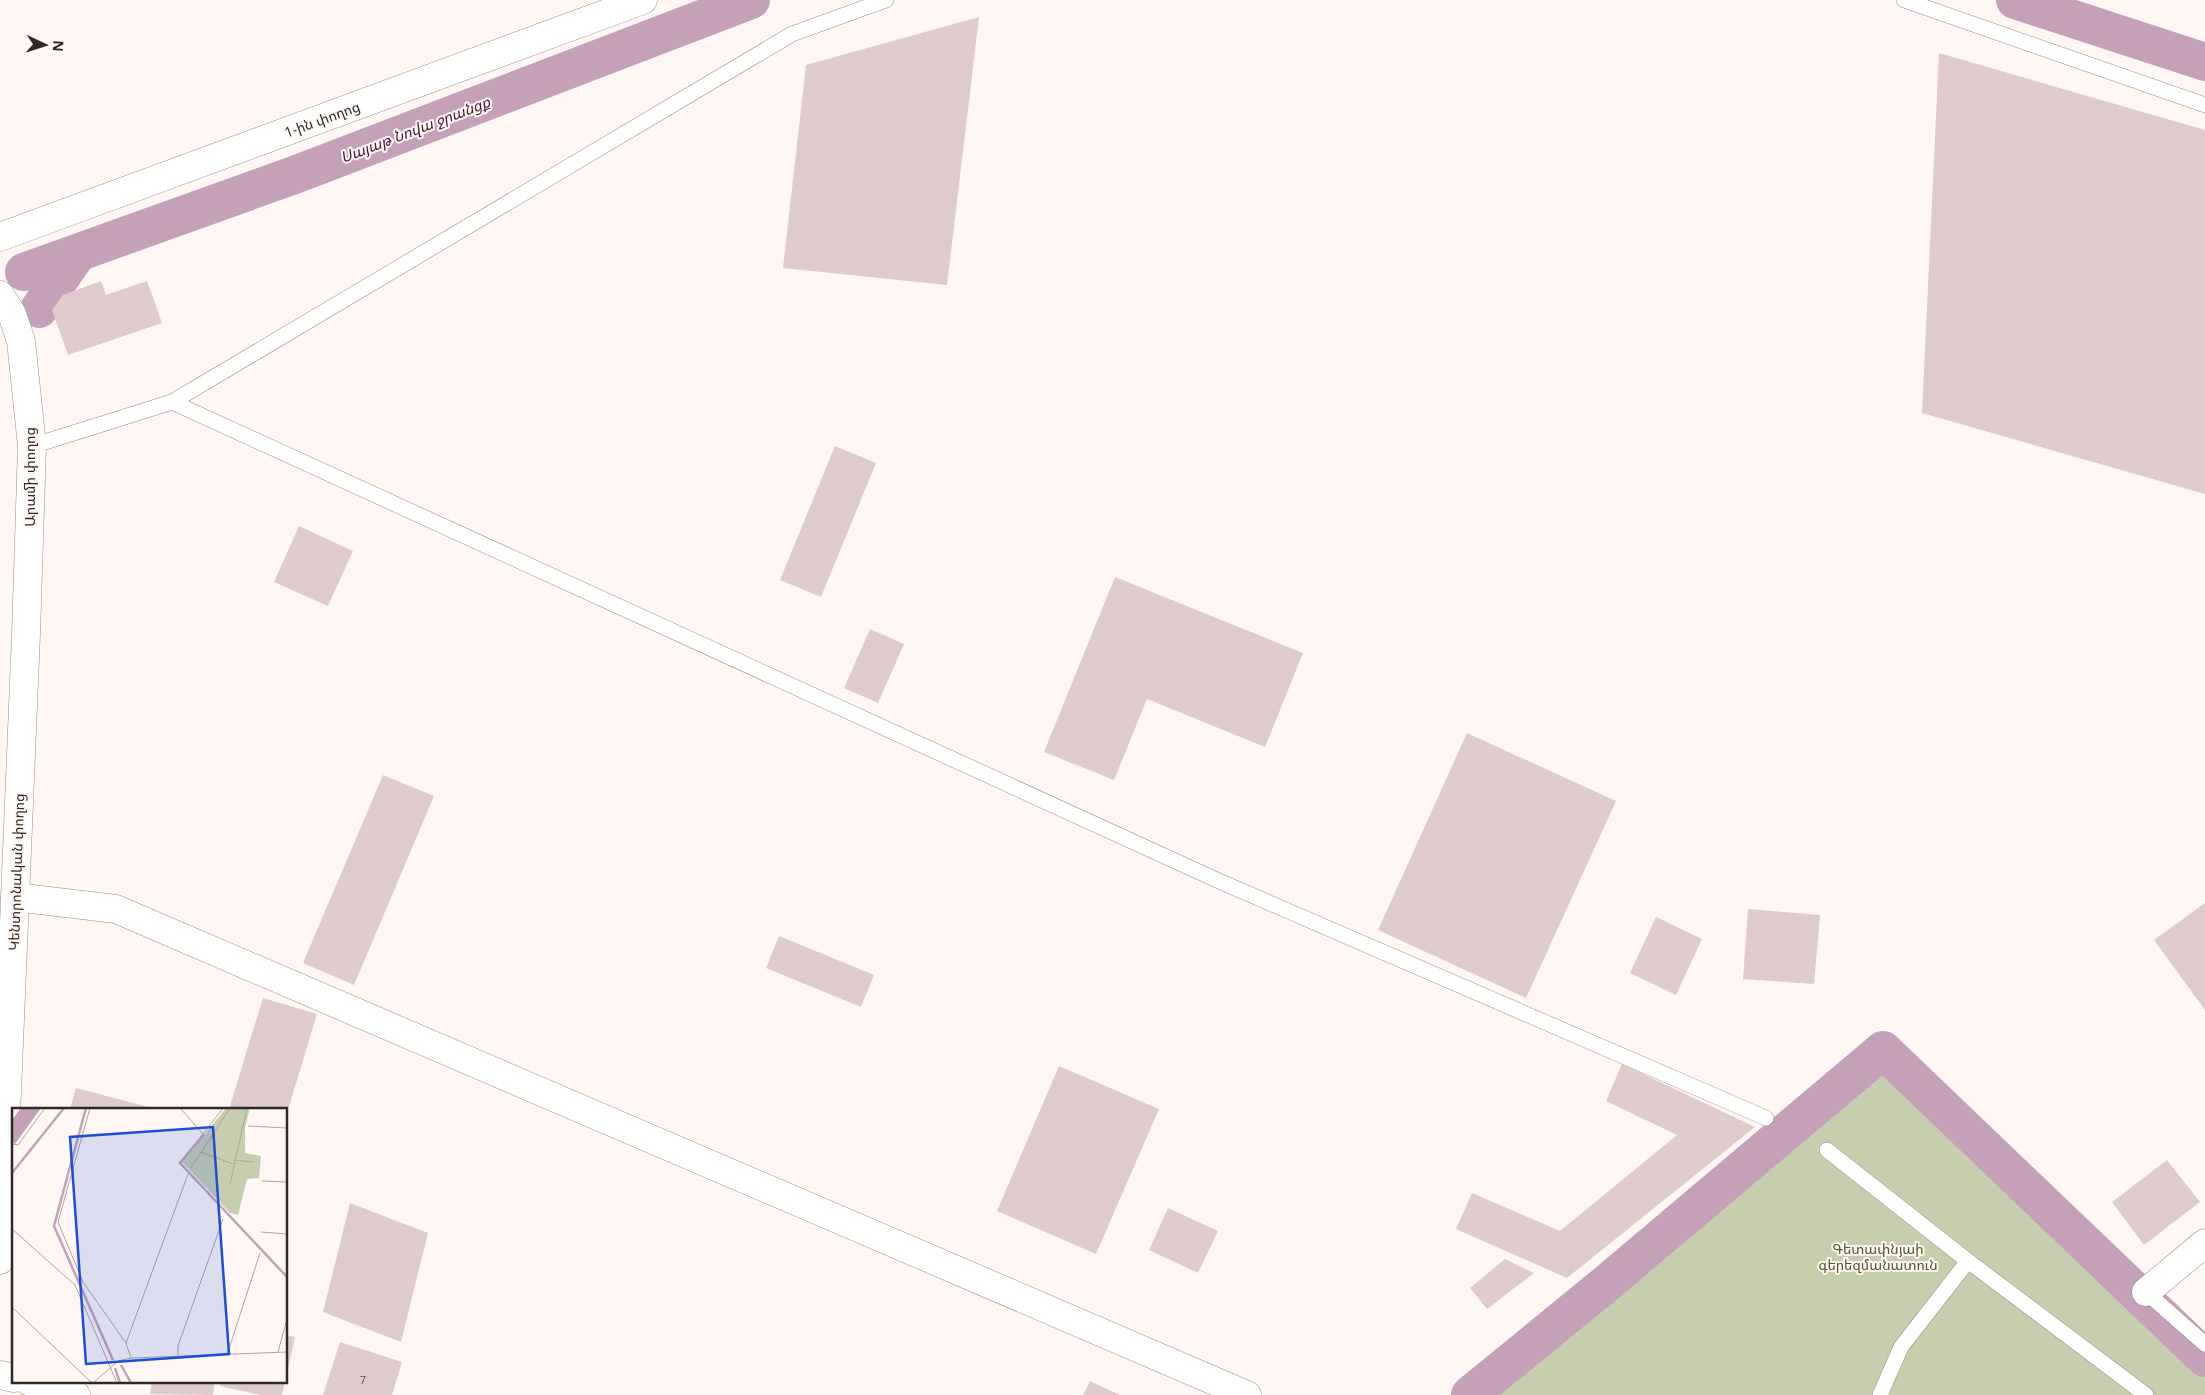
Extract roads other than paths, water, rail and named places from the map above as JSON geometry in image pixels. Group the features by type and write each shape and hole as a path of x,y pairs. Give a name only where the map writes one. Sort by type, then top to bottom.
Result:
{"street":[{"name":"1-ին փողոց","path":"0,237 644,0"},
{"name":"Արամի փողոց","path":"0,295 12,314 21,341 32,446 26,634"},
{"name":"Կենտրոնական փողոց","path":"0,1260 26,634"},
{"path":"15,897 116,909 1247,1395"},
{"path":"2146,1292 2205,1243"},
{"path":"31,1382 76,1395"}],"lane":[{"path":"32,446 172,402 792,34 886,0"},
{"path":"1904,0 2205,105"},
{"path":"172,402 1219,881 1766,1118"},
{"path":"1827,1150 1968,1261 2146,1395"},
{"path":"1880,1395 1901,1347 1968,1261"},
{"path":"2146,1292 2205,1344"}],"waterway":[{"name":"Սայաթ Նովա ջրանցք","path":"24,272 297,174 751,0"},
{"name":"Սայաթ Նովա ջրանցք","path":"2015,0 2205,62"},
{"name":"Սայաթ Նովա ջրանցք","path":"39,309 78,253"},
{"path":"1470,1395 1607,1283 1883,1050 2205,1358"}],"park label":[{"name":"Գետափնյաի գերեզմանատուն","path":"1878,1256"}]}
